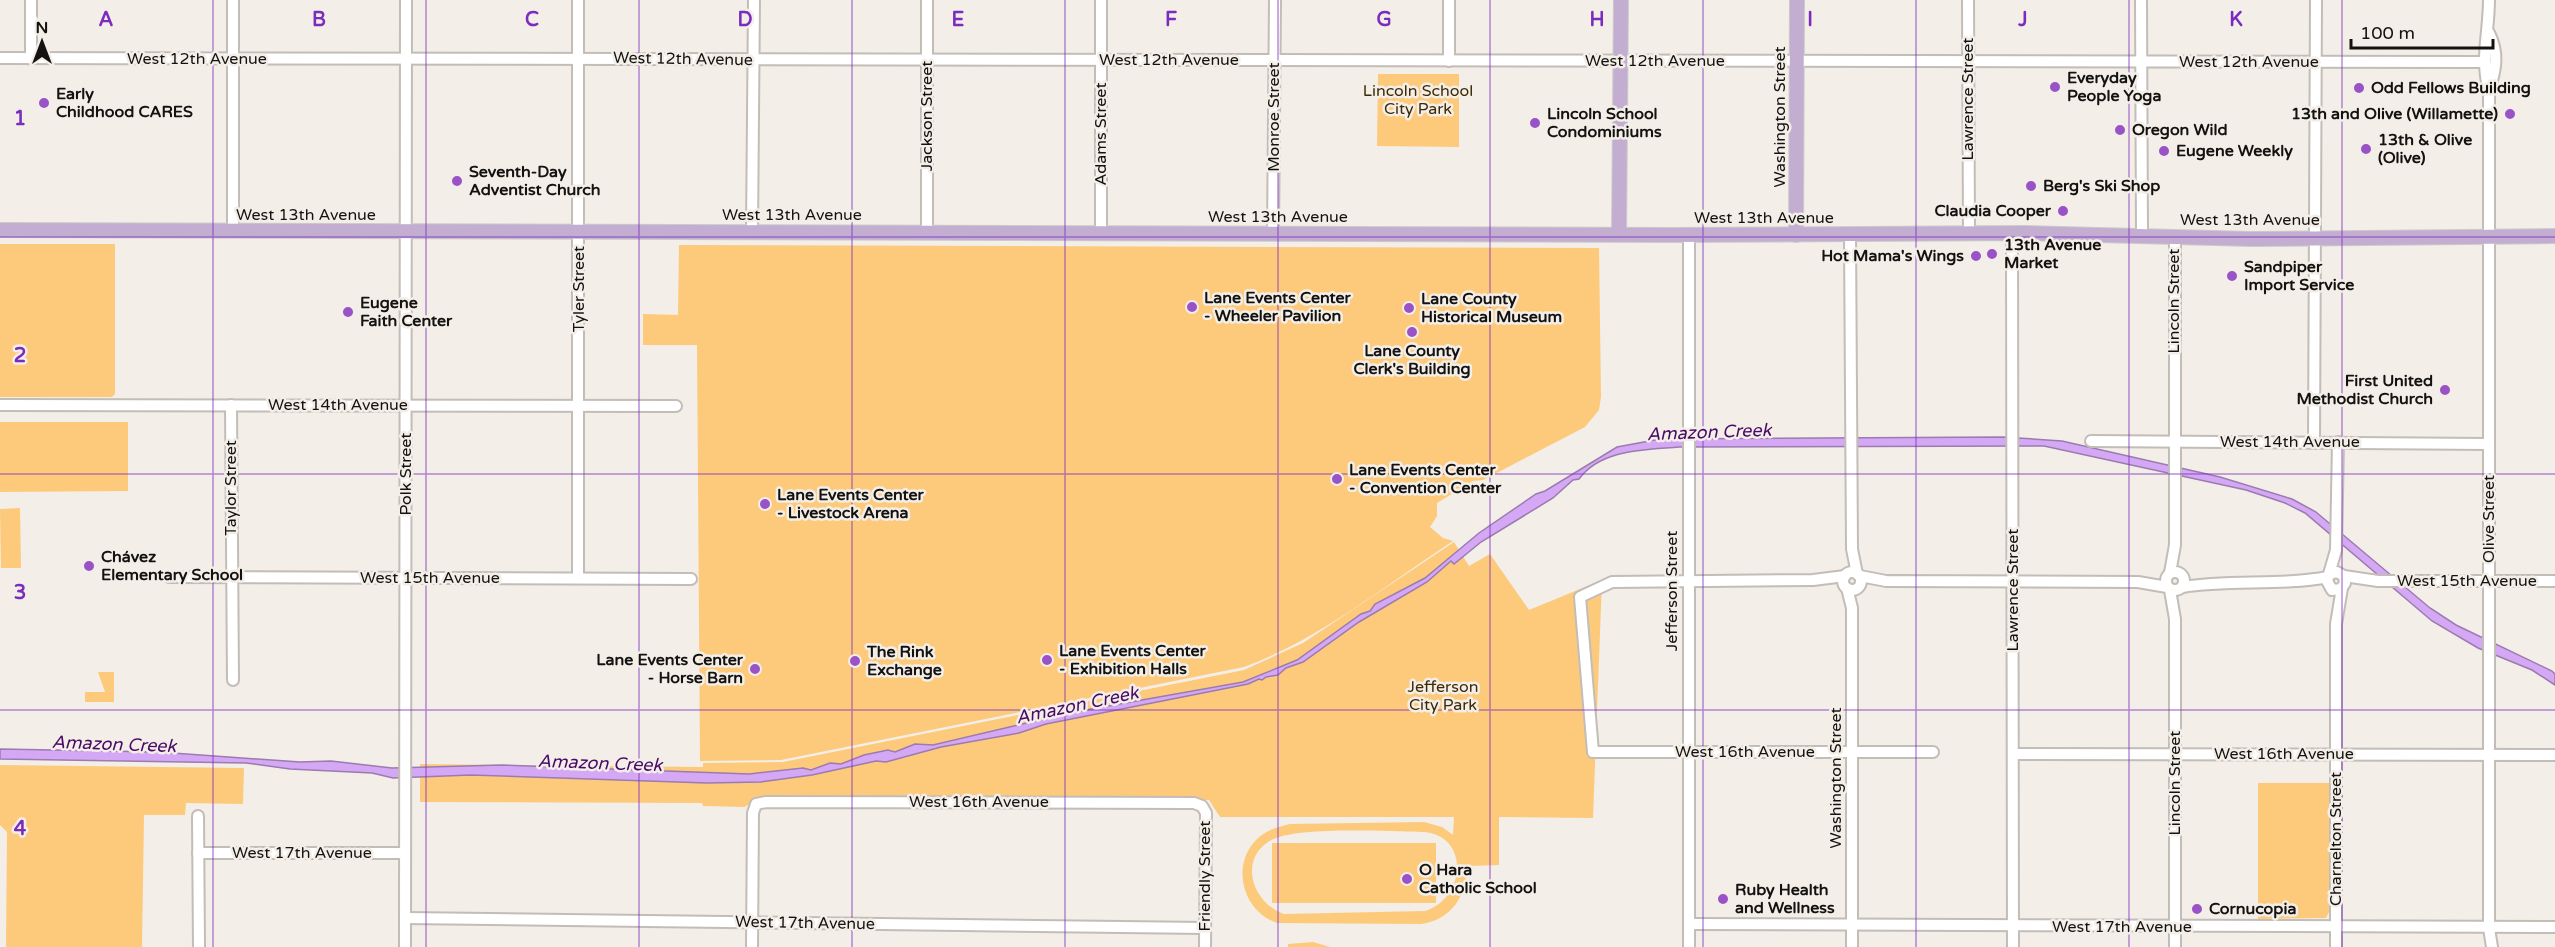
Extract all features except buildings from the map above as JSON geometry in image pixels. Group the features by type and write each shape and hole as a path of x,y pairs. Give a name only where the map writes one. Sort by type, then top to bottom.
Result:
{"main road":[{"path":"1619,234 1620,0"},
{"name":"Washington Street","path":"1796,235 1797,0"},
{"name":"West 13th Avenue","path":"0,230 2012,234 2314,238 2555,236"}],"street":[{"path":"31,0 31,59"},
{"path":"233,0 233,231"},
{"name":"Polk Street","path":"405,947 406,0"},
{"name":"Tyler Street","path":"578,0 578,578"},
{"path":"752,231 754,0"},
{"name":"Jackson Street","path":"927,0 927,232"},
{"name":"Adams Street","path":"1101,0 1101,232"},
{"name":"Monroe Street","path":"1273,234 1275,0"},
{"path":"1449,0 1449,61"},
{"name":"Lawrence Street","path":"1968,0 1969,234"},
{"path":"2141,0 2142,236"},
{"path":"2314,442 2316,0"},
{"name":"Olive Street","path":"2489,0 2489,33 2483,46 2483,62 2489,91 2487,237 2489,928 2492,947"},
{"name":"Olive Street","path":"2489,33 2496,46 2496,71 2489,91"},
{"name":"West 12th Avenue","path":"0,58 2483,62"},
{"name":"Lawrence Street","path":"2012,234 2013,947"},
{"name":"Jefferson Street","path":"1689,235 1689,947"},
{"name":"Washington Street","path":"1850,235 1852,947"},
{"name":"Lincoln Street","path":"2175,237 2175,947"},
{"name":"West 14th Avenue","path":"0,405 676,406"},
{"name":"Taylor Street","path":"231,405 233,680"},
{"name":"West 14th Avenue","path":"2091,441 2489,444"},
{"name":"Charnelton Street","path":"2336,947 2338,442"},
{"name":"West 15th Avenue","path":"169,577 691,579"},
{"name":"West 15th Avenue","path":"1593,752 1579,604 1580,597 1612,582 2555,581"},
{"name":"West 16th Avenue","path":"1593,752 1933,752"},
{"name":"West 16th Avenue","path":"2013,754 2555,755"},
{"name":"West 16th Avenue","path":"752,922 753,813 756,804 766,801 1170,802 1194,803 1202,806"},
{"name":"Friendly Street","path":"1202,806 1206,813 1205,947"},
{"path":"198,816 199,947"},
{"name":"West 17th Avenue","path":"198,853 405,853"},
{"name":"West 17th Avenue","path":"405,918 1205,928"},
{"path":"752,922 752,947"},
{"name":"West 17th Avenue","path":"1689,924 2555,927"}],"green space":[{"name":"Lincoln School City Park","path":"1378,74 1459,74 1459,147 1377,146"},
{"path":"0,244 115,244 115,394 112,397 0,397"},
{"path":"679,245 1599,248 1601,397 1599,410 1585,427 1483,480 1473,481 1437,503 1437,516 1430,527 1443,538 1453,541 1326,626 1299,642 1244,667 781,760 700,761 697,345 643,345 643,314 678,315"},
{"path":"0,422 128,422 128,491 0,492"},
{"path":"20,508 21,568 1,568 0,509"},
{"name":"Jefferson City Park","path":"1454,542 1469,566 1490,554 1529,610 1602,580 1593,818 1499,817 1499,865 1467,866 1464,887 1456,904 1449,912 1432,922 1421,924 1277,923 1256,909 1244,887 1242,874 1249,850 1264,833 1290,824 1424,822 1442,827 1453,835 1454,817 1220,817 1209,800 762,798 744,807 703,806 702,803 420,802 420,764 703,767 703,763 783,762 1244,670 1303,643","holes":["1319,831 1424,832 1439,836 1449,844 1455,855 1457,868 1455,881 1449,894 1439,904 1425,911 1284,914 1273,909 1265,901 1254,882 1252,871 1259,850 1268,842 1280,837"]},
{"path":"98,672 114,672 114,702 85,702 85,692 105,692"},
{"path":"0,765 244,768 243,804 186,803 185,815 144,815 142,947 6,947 7,832 0,825"},
{"path":"2258,783 2329,783 2329,912 2326,918 2258,919"},
{"path":"1272,843 1436,843 1436,903 1272,903"},
{"path":"1313,942 1330,947 1288,947 1288,944"}],"shaded area":[{"path":"2003,437 2062,441 2220,477 2292,499 2316,512 2430,608 2456,625 2552,671 2555,674 2555,685 2532,670 2478,648 2432,621 2305,513 2285,503 2246,490 2044,446 1679,447 1624,453 1599,462 1579,479 1573,480 1553,498 1481,542 1454,564 1451,561 1427,582 1359,622 1303,662 1286,668 1278,675 1248,684 1046,724 1019,733 941,747 886,762 876,761 812,775 761,782 707,783 471,775 393,778 372,773 290,769 246,763 0,759 0,749 159,752 300,762 331,761 392,768 502,765 749,774 803,768 811,770 830,763 841,764 864,755 888,750 895,752 915,744 933,745 1069,713 1243,682 1297,660 1361,614 1370,611 1375,604 1425,578 1479,533 1536,494 1545,491 1617,447 1660,439"}],"place":[{"name":"Everyday People Yoga","path":"2055,87"},
{"name":"Odd Fellows Building","path":"2359,88"},
{"name":"Early Childhood CARES","path":"44,103"},
{"name":"13th and Olive (Willamette)","path":"2510,114"},
{"name":"Lincoln School Condominiums","path":"1535,123"},
{"name":"Oregon Wild","path":"2120,130"},
{"name":"13th & Olive (Olive)","path":"2366,149"},
{"name":"Eugene Weekly","path":"2164,151"},
{"name":"Seventh-Day Adventist Church","path":"457,181"},
{"name":"Berg's Ski Shop","path":"2031,186"},
{"name":"Claudia Cooper","path":"2063,211"},
{"name":"13th Avenue Market","path":"1992,254"},
{"name":"Hot Mama's Wings","path":"1976,256"},
{"name":"Sandpiper Import Service","path":"2232,276"},
{"name":"Lane Events Center - Wheeler Pavilion","path":"1192,307"},
{"name":"Lane County Historical Museum","path":"1409,308"},
{"name":"Eugene Faith Center","path":"348,312"},
{"name":"Lane County Clerk's Building","path":"1412,332"},
{"name":"First United Methodist Church","path":"2445,390"},
{"name":"Lane Events Center - Convention Center","path":"1337,479"},
{"name":"Lane Events Center - Livestock Arena","path":"765,504"},
{"name":"Chávez Elementary School","path":"89,566"},
{"name":"Lane Events Center - Exhibition Halls","path":"1047,660"},
{"name":"The Rink Exchange","path":"855,661"},
{"name":"Lane Events Center - Horse Barn","path":"755,669"},
{"name":"O Hara Catholic School","path":"1407,879"},
{"name":"Ruby Health and Wellness","path":"1723,899"},
{"name":"Cornucopia","path":"2197,909"}],"water label":[{"name":"Amazon Creek","path":"1709,432"},
{"name":"Amazon Creek","path":"1077,705"},
{"name":"Amazon Creek","path":"114,744"},
{"name":"Amazon Creek","path":"600,763"}]}
